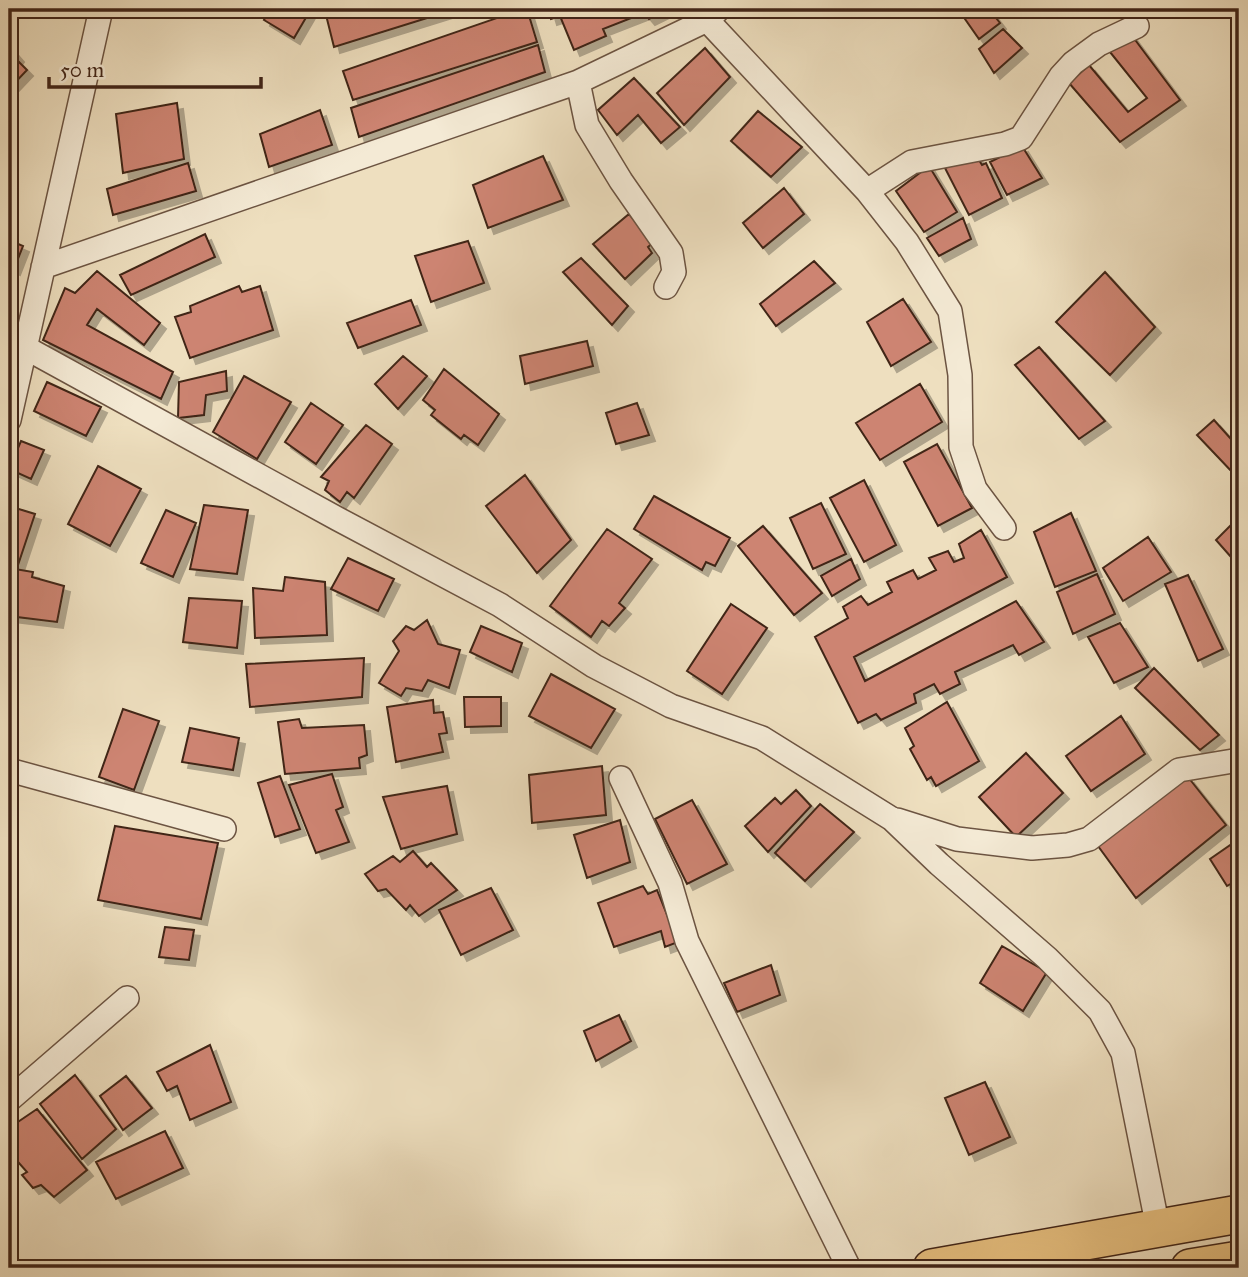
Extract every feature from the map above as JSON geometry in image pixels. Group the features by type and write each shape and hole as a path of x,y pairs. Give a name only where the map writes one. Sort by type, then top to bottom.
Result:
{"main road":[{"path":"932,1268 1239,1214"},
{"path":"1190,1268 1239,1260"}],"street":[{"path":"9,419 101,9"},
{"path":"43,267 578,82 713,15 867,191 907,242 950,311 960,375 961,447 975,489 1004,528"},
{"path":"867,191 912,162 1005,144 1021,138 1061,76 1073,63 1099,44 1137,26"},
{"path":"578,82 587,125 621,181 671,253 674,272 666,287"},
{"path":"26,348 500,605 594,666 671,706 762,738 892,819 939,864 1047,958 1100,1011 1123,1053 1158,1228"},
{"path":"892,819 957,839 1032,848 1068,845 1089,839 1179,769 1239,760"},
{"path":"9,770 224,829"},
{"path":"621,778 670,883 687,941 849,1268"},
{"path":"9,1100 127,998"}],"building":[{"path":"270,9 311,9 294,38 264,20"},
{"path":"456,9 334,47 325,11"},
{"path":"527,9 537,42 353,100 343,71"},
{"path":"548,9 669,9 649,19 644,13 603,29 606,36 574,50 560,16 551,19"},
{"path":"958,9 989,9 1000,23 979,39"},
{"path":"1003,29 1022,48 994,73 979,49"},
{"path":"1130,33 1180,100 1120,142 1069,83 1089,65 1128,112 1147,98 1110,52"},
{"path":"538,45 545,72 359,137 351,108"},
{"path":"9,46 18,56 16,59 27,70 9,89"},
{"path":"705,48 730,77 684,125 657,93"},
{"path":"634,78 680,127 661,143 638,115 617,135 598,110"},
{"path":"177,103 184,159 123,173 116,114"},
{"path":"320,110 332,145 269,167 260,134"},
{"path":"758,111 802,147 771,177 731,141"},
{"path":"1022,146 1042,178 1007,195 990,162"},
{"path":"976,155 982,165 986,163 1002,198 969,215 945,168"},
{"path":"543,156 563,200 488,228 473,185"},
{"path":"188,163 196,191 113,215 107,189"},
{"path":"929,166 957,212 924,232 896,191"},
{"path":"784,188 804,214 763,248 743,223"},
{"path":"629,214 654,242 648,247 652,253 625,279 593,244"},
{"path":"963,218 971,239 939,256 927,238"},
{"path":"205,234 215,257 131,295 120,275"},
{"path":"9,240 23,246 14,269 9,266"},
{"path":"468,241 484,283 431,302 415,256"},
{"path":"581,258 628,306 612,325 563,272"},
{"path":"814,261 835,283 776,326 760,304"},
{"path":"97,271 160,323 144,345 97,309 87,325 173,372 161,399 43,340 65,288 75,293"},
{"path":"1105,272 1155,327 1110,375 1056,322"},
{"path":"239,286 242,292 260,286 273,330 190,358 175,317 191,312 190,306"},
{"path":"903,299 931,342 891,366 867,322"},
{"path":"411,300 421,325 358,348 347,323"},
{"path":"587,341 593,366 525,384 520,356"},
{"path":"1039,347 1105,421 1079,439 1015,365"},
{"path":"403,356 427,376 398,409 375,384"},
{"path":"444,369 499,414 478,445 464,435 461,439 431,415 435,410 423,400"},
{"path":"226,371 227,391 206,395 204,415 178,418 179,382"},
{"path":"244,376 291,402 257,459 213,432"},
{"path":"47,382 101,407 86,436 34,411"},
{"path":"920,384 942,422 880,460 856,423"},
{"path":"311,403 343,425 316,464 285,442"},
{"path":"637,403 649,435 616,444 606,413"},
{"path":"1214,420 1239,448 1239,471 1235,475 1197,435"},
{"path":"366,425 392,444 354,498 347,492 340,502 325,490 329,481 321,477"},
{"path":"21,441 44,450 31,479 9,469"},
{"path":"937,444 972,508 938,526 904,462"},
{"path":"98,466 141,489 110,546 68,524"},
{"path":"525,475 571,540 537,573 486,506"},
{"path":"864,480 896,545 864,562 830,498"},
{"path":"654,496 730,538 715,566 706,562 702,570 634,529"},
{"path":"821,503 846,554 813,569 790,518"},
{"path":"204,505 248,510 237,574 190,569"},
{"path":"9,506 35,514 17,568 9,566"},
{"path":"166,510 196,523 173,577 141,563"},
{"path":"1071,513 1096,571 1055,587 1034,532"},
{"path":"1239,517 1239,566 1216,540"},
{"path":"763,526 822,593 794,615 738,546"},
{"path":"607,529 652,559 619,603 625,608 609,626 602,621 591,637 550,606"},
{"path":"981,530 1007,577 854,657 865,681 1016,601 1044,642 1019,655 1013,645 955,672 960,684 940,694 934,684 914,694 916,703 881,720 876,714 858,723 815,637 848,618 843,607 861,596 868,605 892,592 887,582 913,570 918,579 936,570 929,558 948,551 954,562 964,558 959,544"},
{"path":"1148,537 1171,572 1123,601 1103,568"},
{"path":"348,558 394,579 378,611 331,589"},
{"path":"851,559 860,579 832,596 821,576"},
{"path":"9,568 33,572 32,577 64,586 57,622 9,616"},
{"path":"1097,574 1115,614 1073,634 1057,592"},
{"path":"1188,575 1223,649 1198,661 1165,584"},
{"path":"285,577 325,582 327,635 255,638 253,588 283,591"},
{"path":"189,598 242,601 237,648 183,642"},
{"path":"731,604 767,628 722,694 687,671"},
{"path":"427,620 438,644 460,650 449,688 428,680 422,691 406,688 401,696 379,683 399,651 393,641 406,626 414,630"},
{"path":"1120,623 1148,667 1114,683 1088,637"},
{"path":"481,626 522,643 512,672 470,652"},
{"path":"364,658 362,697 250,707 246,664"},
{"path":"1154,668 1219,735 1200,750 1135,688"},
{"path":"551,674 615,709 591,748 529,716"},
{"path":"464,697 501,697 501,726 465,727"},
{"path":"433,700 434,713 443,712 447,733 439,734 443,752 396,762 387,707"},
{"path":"947,702 979,761 936,786 931,777 927,780 910,749 914,746 905,728"},
{"path":"123,709 159,721 134,790 99,777"},
{"path":"1121,716 1145,754 1091,791 1066,756"},
{"path":"299,719 302,728 364,725 367,755 359,758 360,768 285,774 278,722"},
{"path":"190,728 239,738 233,770 182,762"},
{"path":"1026,753 1063,793 1016,837 979,797"},
{"path":"602,766 606,815 532,823 529,775"},
{"path":"332,774 343,807 336,810 349,842 316,853 289,785"},
{"path":"280,776 300,829 275,837 258,783"},
{"path":"1188,777 1226,825 1136,898 1098,846"},
{"path":"447,786 457,834 401,849 383,797"},
{"path":"796,790 811,806 768,852 745,826 775,798 781,804"},
{"path":"692,800 727,864 687,884 655,819"},
{"path":"820,804 854,832 805,881 775,853"},
{"path":"620,820 630,862 587,878 574,835"},
{"path":"115,826 218,843 201,919 98,900"},
{"path":"1239,839 1239,879 1227,886 1210,859"},
{"path":"413,851 427,867 431,863 457,890 419,916 410,905 406,910 386,889 378,891 365,874 393,856 400,862"},
{"path":"643,886 648,894 657,890 678,942 665,947 661,931 614,947 598,903"},
{"path":"491,888 513,930 461,955 439,910"},
{"path":"165,927 194,930 189,960 159,957"},
{"path":"1002,946 1047,972 1023,1011 980,983"},
{"path":"771,965 780,995 737,1012 724,983"},
{"path":"619,1015 631,1041 596,1061 584,1031"},
{"path":"210,1045 231,1102 190,1120 177,1086 167,1091 157,1072"},
{"path":"75,1075 116,1129 82,1159 40,1104"},
{"path":"126,1076 152,1108 123,1130 100,1096"},
{"path":"985,1082 1010,1137 969,1155 945,1098"},
{"path":"37,1109 87,1170 54,1197 41,1185 33,1188 22,1175 27,1172 11,1154 9,1156 9,1128"},
{"path":"165,1131 183,1168 116,1199 96,1162"}]}
